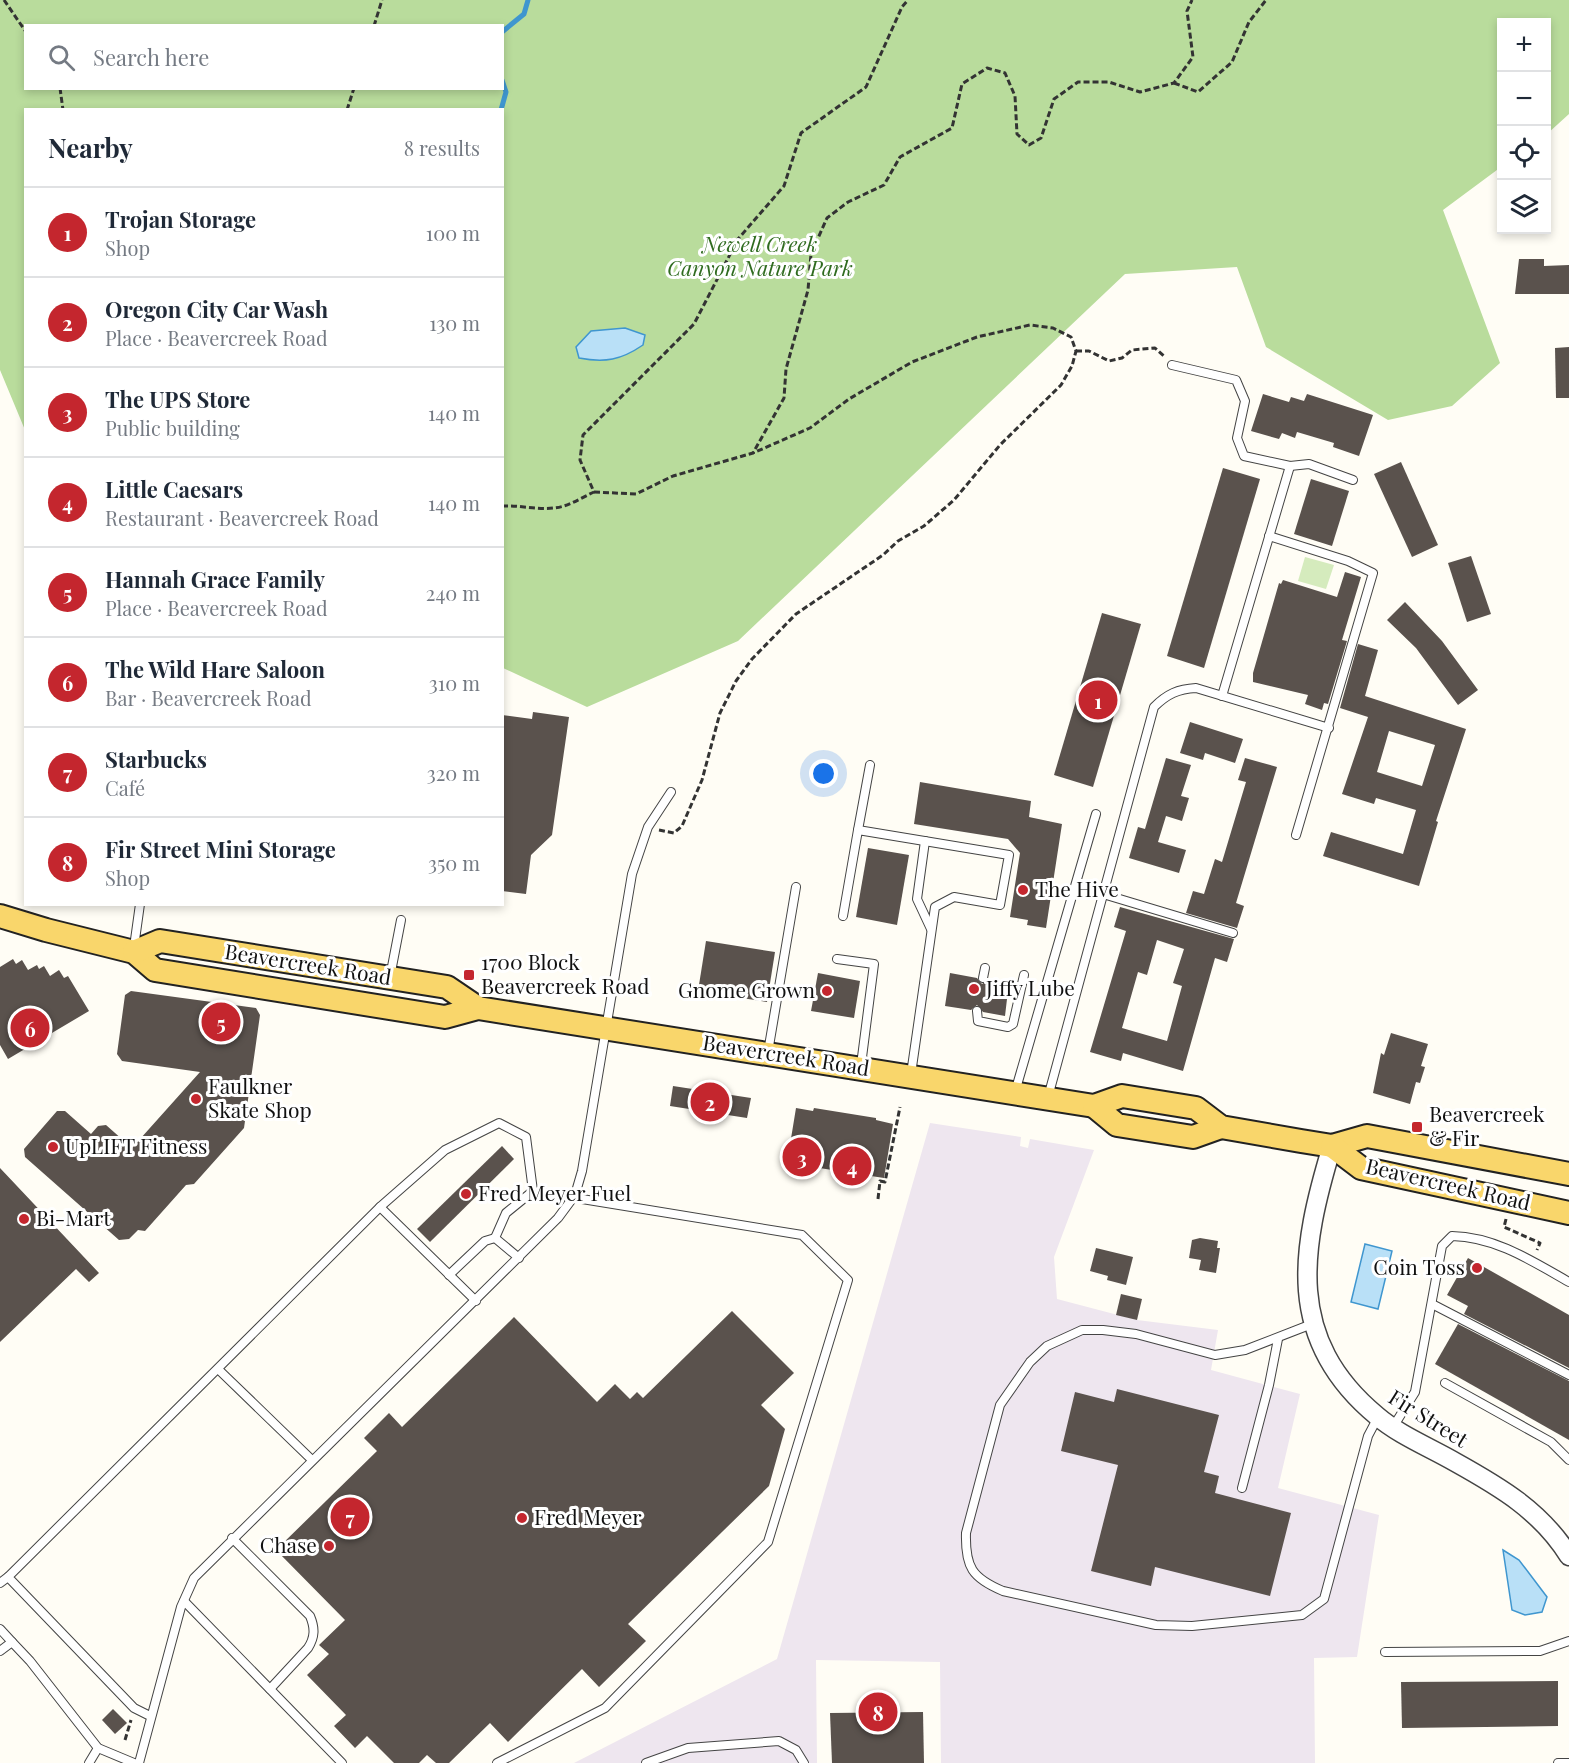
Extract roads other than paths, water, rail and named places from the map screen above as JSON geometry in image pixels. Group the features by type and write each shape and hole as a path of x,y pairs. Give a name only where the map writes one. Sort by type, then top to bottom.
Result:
{"main road":[{"name":"Beavercreek Road","path":"0,915 46,930 134,952 155,970 445,1017 478,1008 1094,1106 1122,1096 1196,1108 1221,1127 1332,1146 1367,1136 1569,1174"},
{"name":"Beavercreek Road","path":"134,952 160,941 447,987 478,1008"},
{"path":"247,985 298,980 369,991 385,988 390,978"},
{"name":"Beavercreek Road","path":"1332,1146 1361,1168 1569,1213"}],"street":[{"name":"Fir Street","path":"1332,1146 1320,1186 1307,1252 1306,1288 1312,1324 1328,1360 1348,1389 1385,1422 1507,1492 1534,1513 1566,1545"}],"lane":[{"path":"1172,365 1236,380 1245,401 1237,438 1244,456 1290,466 1309,464 1353,480"},
{"path":"1222,696 1290,466"},
{"path":"1269,536 1348,561 1372,573 1329,728 1296,835"},
{"path":"1048,1099 1154,707 1166,695 1196,688 1329,728"},
{"path":"843,916 870,765"},
{"path":"139,1763 150,1716 184,1601 194,1578 232,1538 519,1258 558,1218 575,1196 582,1171 632,874 648,827 671,792"},
{"path":"1015,1094 1096,814"},
{"path":"858,830 1009,855 1000,905 954,897 935,908 911,1077"},
{"path":"925,841 917,899 932,930"},
{"path":"768,1054 796,887"},
{"path":"1103,894 1233,933"},
{"path":"134,952 140,906"},
{"path":"390,978 401,920"},
{"path":"837,959 874,964 861,1069"},
{"path":"983,978 985,968"},
{"path":"977,1011 978,1021 1008,1028 1013,1023 1024,975"},
{"path":"0,1583 219,1370 380,1207 444,1149 499,1123 525,1137 533,1191"},
{"path":"449,1275 485,1241 495,1238 506,1213 533,1191 575,1196 801,1235 848,1280 768,1542 605,1708 497,1763"},
{"path":"380,1207 476,1301"},
{"path":"1312,1324 1245,1350 1215,1355 1136,1334 1082,1330 1047,1346 1030,1362 1000,1405 966,1533 965,1551 970,1568 981,1581 1003,1591 1156,1625 1234,1623 1302,1615 1324,1599 1365,1446 1415,1392 1442,1246 1452,1236 1469,1237 1509,1248 1569,1282"},
{"path":"495,1238 519,1258"},
{"path":"1432,1304 1569,1375"},
{"path":"1242,1488 1269,1385 1278,1339"},
{"path":"219,1370 312,1460"},
{"path":"1445,1383 1551,1442 1569,1460"},
{"path":"232,1538 310,1616 314,1624 313,1641 270,1689"},
{"path":"8,1577 134,1708 150,1716"},
{"path":"184,1601 342,1763"},
{"path":"0,1629 30,1661 98,1748 134,1763"},
{"path":"1385,1652 1540,1651 1569,1641"},
{"path":"0,1651 12,1642"},
{"path":"646,1763 688,1748 779,1741 796,1750 804,1761"},
{"path":"89,1763 98,1748"},
{"path":"1558,1763 1569,1763"}],"water":[{"path":"625,328 645,335 643,345 612,359 579,358 576,347 591,331"},
{"path":"1365,1244 1392,1251 1378,1309 1351,1302"},
{"path":"1503,1550 1519,1560 1547,1597 1542,1612 1525,1615 1512,1610"}],"waterway":[{"path":"504,30 524,14 528,0"},
{"path":"502,108 506,92 504,86"}],"place":[{"name":"Trojan Storage","path":"1098,700"},
{"name":"The Hive","path":"1023,890"},
{"name":"1700 Block Beavercreek Road","path":"469,975"},
{"name":"Jiffy Lube","path":"974,989"},
{"name":"Gnome Grown","path":"827,991"},
{"name":"Hannah Grace Family","path":"221,1022"},
{"name":"The Wild Hare Saloon","path":"30,1028"},
{"name":"Faulkner Skate Shop","path":"196,1099"},
{"name":"Oregon City Car Wash","path":"710,1102"},
{"name":"Beavercreek & Fir","path":"1417,1127"},
{"name":"UpLIFT Fitness","path":"53,1147"},
{"name":"The UPS Store","path":"802,1157"},
{"name":"Little Caesars","path":"852,1166"},
{"name":"Fred Meyer Fuel","path":"466,1194"},
{"name":"Bi-Mart","path":"24,1219"},
{"name":"Coin Toss","path":"1477,1268"},
{"name":"Starbucks","path":"350,1517"},
{"name":"Fred Meyer","path":"522,1518"},
{"name":"Chase","path":"329,1546"},
{"name":"Fir Street Mini Storage","path":"878,1712"}],"park label":[{"name":"Newell Creek Canyon Nature Park","path":"760,257"}]}
